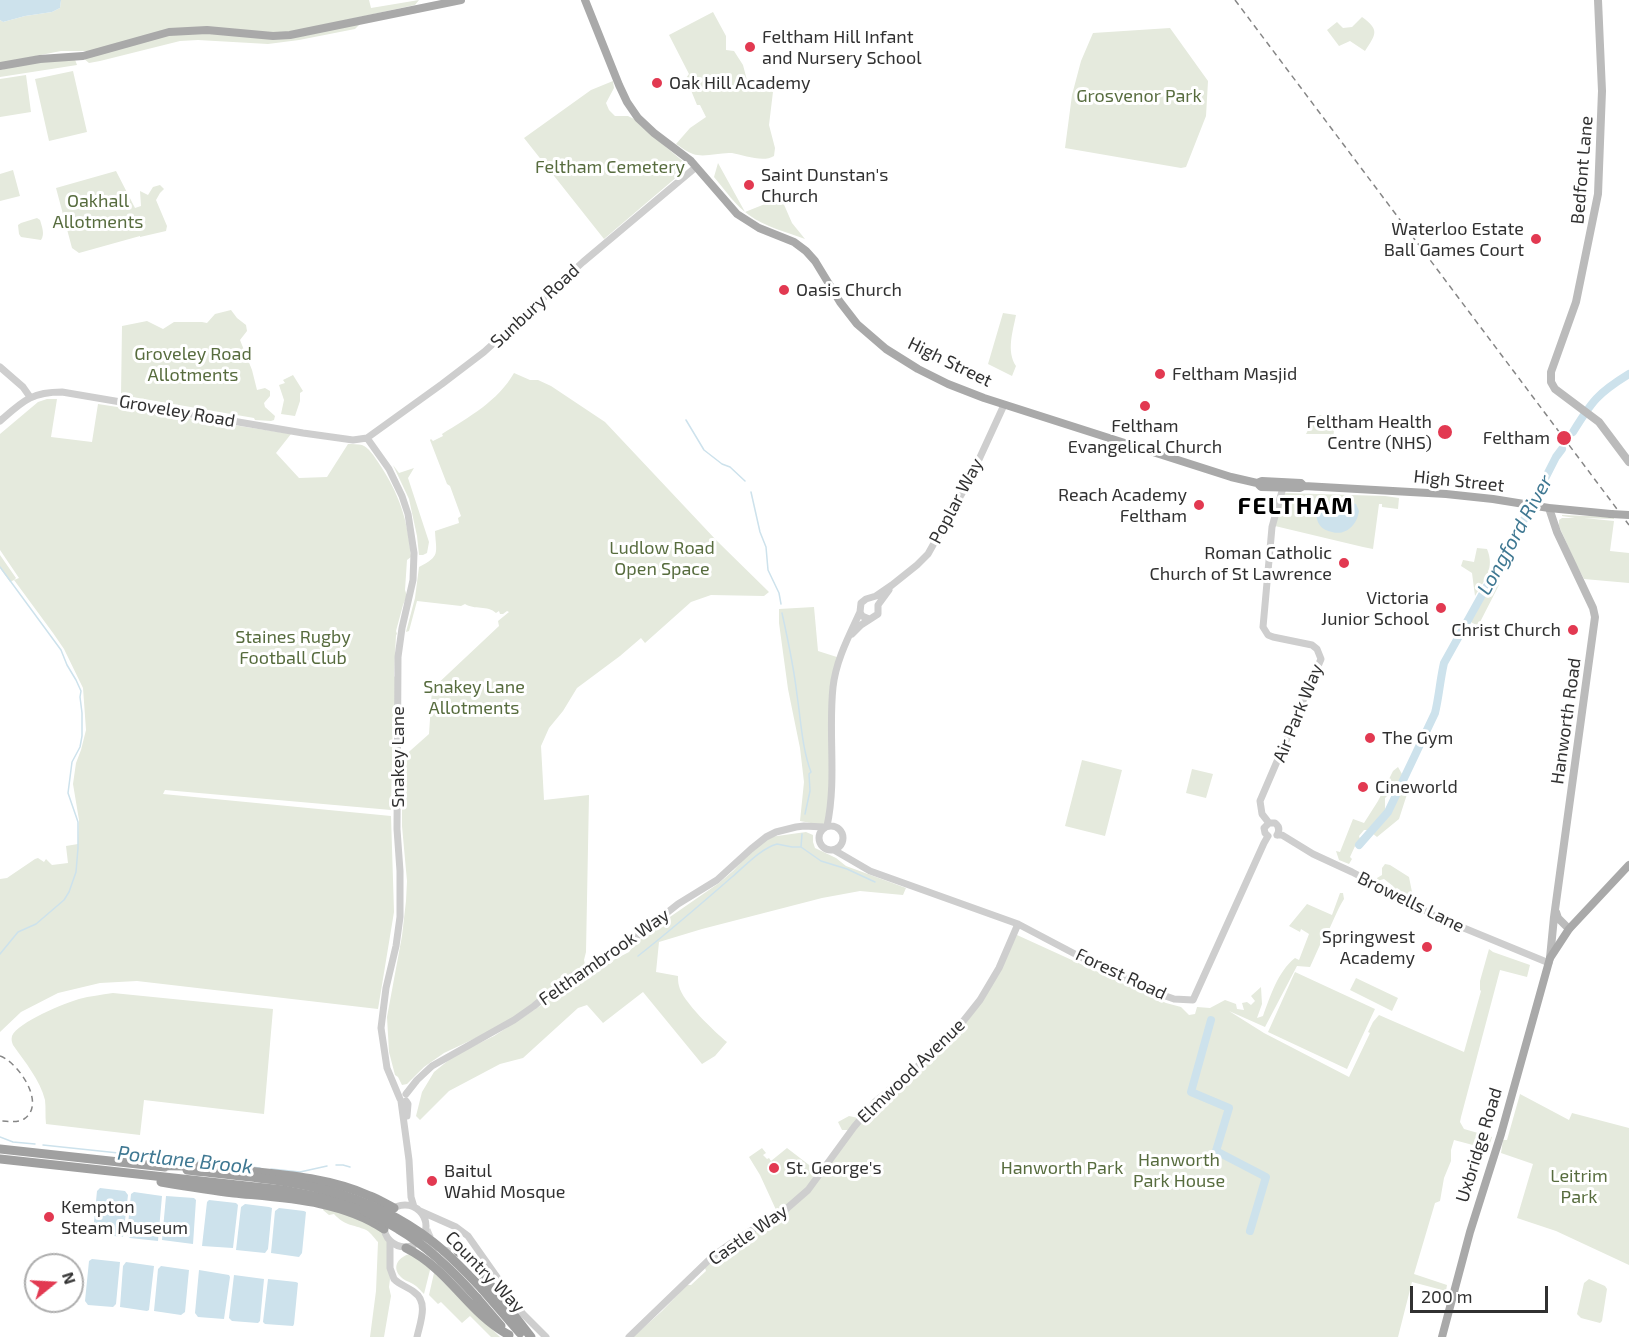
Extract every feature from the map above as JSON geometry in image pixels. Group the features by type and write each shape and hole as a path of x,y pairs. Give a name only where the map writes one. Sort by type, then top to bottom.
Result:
{"highway":[{"name":"Country Way","path":"0,1149 297,1183 365,1202 395,1217 454,1260 510,1336"},
{"path":"0,1159 85,1168 176,1185 320,1204 354,1214 384,1229"},
{"path":"161,1166 185,1165 230,1169 322,1181 368,1195 396,1207"},
{"name":"Country Way","path":"85,1168 310,1194 364,1211 399,1229 426,1248 480,1294 524,1337"},
{"path":"403,1247 420,1254 436,1266 490,1322 510,1336"},
{"path":"458,1252 471,1260 531,1337"}],"main road":[{"path":"0,66 40,58 83,56 169,32 207,30 273,36 290,35 461,0"},
{"name":"High Street","path":"585,0 619,84 632,110 644,125 689,159 737,214 759,228 794,242 806,251 857,324 876,341 921,370 948,384 1004,405 1233,478 1257,483 1262,481 1281,485 1301,483 1304,486 1446,494 1531,506 1629,515"},
{"name":"Bedfont Lane","path":"1598,0 1602,91 1598,194 1576,302 1551,372 1551,382 1553,387 1602,425 1629,462"},
{"name":"Hanworth Road","path":"1549,508 1555,527 1595,616 1550,960"},
{"name":"Uxbridge Road","path":"1442,1337 1550,960 1569,929 1629,865"},
{"path":"1556,911 1558,918 1569,929"}],"street":[{"name":"Sunbury Road","path":"367,438 484,352 591,255 696,167"},
{"path":"0,367 23,387 30,397 0,421"},
{"name":"Groveley Road","path":"30,397 41,393 62,392 303,433 353,440 367,438"},
{"name":"Poplar Way","path":"869,599 917,566 928,554 970,479 1004,405"},
{"name":"Snakey Lane","path":"367,438 389,468 402,496 408,514 414,553 413,580 398,657 397,829 400,917 386,988 381,1028 387,1068 394,1086 403,1098"},
{"name":"Air Park Way","path":"1269,823 1262,813 1260,801 1322,659 1312,645 1269,635 1265,631 1263,622 1272,528 1279,505 1281,485"},
{"name":"Poplar Way","path":"878,605 892,585"},
{"path":"848,640 861,625 878,614 878,605 873,600 866,599 859,606 862,616 869,619"},
{"path":"834,850 841,844 843,835 836,827 831,806 833,686 840,658 860,612"},
{"path":"831,806 818,841 822,848 834,850 887,878 1018,924"},
{"path":"1273,822 1277,825 1279,828 1277,835 1272,837 1265,833 1264,828 1269,823 1273,822"},
{"name":"Felthambrook Way","path":"403,1098 432,1066 514,1020 565,980 630,942 678,904 717,880 766,837 788,828 804,826 823,829"},
{"path":"823,829 836,827"},
{"name":"Browells Lane","path":"1277,835 1282,835 1313,854 1430,913 1550,960"},
{"name":"Forest Road","path":"1018,924 1152,991 1174,999 1193,1000 1268,836"},
{"path":"841,844 849,858"},
{"name":"Elmwood Avenue","path":"814,1183 875,1102 929,1057 957,1029 980,1000 999,968 1018,924"},
{"path":"390,1261 403,1247 418,1243 424,1237 427,1226 417,1209 410,1187 405,1131 408,1104 403,1098"},
{"name":"Castle Way","path":"629,1337 713,1256 785,1210 814,1183"},
{"path":"410,1187 406,1197 386,1218 384,1229 390,1241 390,1268 394,1279 413,1290 422,1300 417,1337"},
{"path":"396,1207 407,1205 417,1209 441,1219 468,1236 523,1314 546,1337"},
{"path":"427,1226 441,1219"},
{"path":"390,1241 403,1247"}],"green space":[{"path":"61,0 369,0 371,8 419,0 415,5 281,34 203,28 92,51 61,51 0,63 0,20 3,22 52,12 60,8"},
{"path":"713,12 726,36 726,50 734,51 743,65 749,88 775,75 769,125 775,148 774,156 770,158 759,159 732,153 698,155 676,144 690,128 706,117 700,105 697,105 686,78 689,74 669,35"},
{"path":"1362,17 1374,29 1374,36 1365,51 1350,41 1339,46 1327,30 1337,22 1343,28 1352,27"},
{"path":"358,20 359,25 355,29 299,40 268,44 180,41 89,63 83,58 187,30 273,36"},
{"name":"Grosvenor Park","path":"1170,28 1208,81 1206,116 1186,167 1065,148 1072,95 1081,61 1093,33"},
{"path":"73,54 77,65 0,77 0,70"},
{"path":"73,71 87,132 49,141 35,79"},
{"path":"26,75 31,112 0,117 0,79"},
{"name":"Feltham Cemetery","path":"613,81 614,88 606,103 609,110 615,116 628,116 634,119 685,163 685,170 604,239 524,138 591,90"},
{"path":"718,163 745,212 714,177"},
{"path":"13,170 20,196 0,201 0,174"},
{"name":"Oakhall Allotments","path":"116,171 135,208 141,206 140,191 148,195 153,187 160,185 164,189 156,200 167,226 166,231 79,253 72,248 56,188"},
{"path":"782,200 792,223 805,239 769,226 745,212"},
{"path":"37,218 43,230 41,240 21,237 18,225"},
{"name":"Groveley Road Allotments","path":"231,310 246,325 247,331 240,340 257,390 265,388 270,391 270,396 264,403 265,407 275,416 274,420 255,420 121,395 122,326 147,321 163,329 174,322 207,323 215,314"},
{"path":"1003,313 1016,315 1011,354 1016,366 1012,376 988,364"},
{"path":"514,373 551,386 605,422 717,541 769,592 764,596 711,595 691,602 645,643 641,638 577,688 549,728 541,746 544,800 589,795 584,960 586,969 514,1020 444,1053 424,1067 407,1084 402,1085 395,1075 389,1052 387,1017 406,901 407,881 402,826 402,758 429,734 432,689 499,626 498,621 509,612 500,614 499,611 496,613 489,609 465,604 461,606 417,601 409,631 406,632 415,598 419,567 431,560 436,553 435,531 459,523 458,518 461,516 430,440 433,441 443,436 442,434 482,408 500,392"},
{"path":"293,375 303,391 300,393 295,416 281,414 284,400 279,385 285,383 283,380"},
{"name":"Staines Rugby Football Club","path":"57,399 51,437 92,442 98,404 291,434 276,453 299,478 327,477 348,444 362,445 371,452 392,485 401,507 408,531 411,557 407,560 405,590 407,596 396,631 394,676 396,707 393,712 391,810 165,790 163,794 391,816 394,912 378,1009 137,981 100,983 58,993 21,1012 0,1032 0,879 7,878 38,858 44,862 46,859 52,865 68,863 66,846 78,844 79,820 73,784 76,763 86,730 83,688 64,649 14,580 19,578 0,550 0,434 38,402"},
{"path":"1320,415 1335,422 1333,439 1330,439 1330,434 1306,434 1313,420"},
{"path":"393,465 399,473 414,468 408,478 429,542 427,553 423,555 419,555 409,499"},
{"path":"1284,493 1385,496 1399,498 1398,509 1382,507 1382,504 1379,504 1373,549 1275,526"},
{"path":"1562,515 1614,517 1614,519 1584,518 1614,521 1610,551 1629,553 1629,583 1584,579 1559,526 1559,520 1562,518 1575,518"},
{"path":"1477,548 1487,549 1490,562 1488,574 1475,596 1472,573 1461,566 1463,560 1474,562"},
{"path":"0,555 16,578 10,582 0,568"},
{"path":"1490,581 1499,585 1478,626 1469,621"},
{"path":"814,607 818,651 840,658 836,672 827,826 800,821 804,782 779,623 779,609"},
{"path":"1082,760 1122,770 1105,836 1065,826"},
{"path":"1398,767 1402,774 1397,786 1385,798 1385,812 1369,830 1364,830 1359,836 1360,839 1350,857 1352,859 1349,864 1339,860 1336,851 1340,852 1353,819 1364,823 1393,771"},
{"path":"1192,769 1213,774 1206,798 1186,793"},
{"path":"1404,786 1409,788 1399,819 1377,837 1372,833 1390,812"},
{"path":"806,832 813,835 815,848 836,858 846,866 906,888 903,895 860,891 822,898 659,942 656,972 678,976 681,992 686,1000 727,1042 715,1056 702,1064 643,992 603,1023 587,1005 578,1008 523,1058 500,1064 449,1091 420,1120 416,1116 422,1092 434,1072 455,1055 494,1036 546,1002 565,985 629,952 636,943 667,919 719,883 770,837"},
{"path":"1385,864 1409,877 1412,892 1409,895 1402,896 1400,890 1395,889 1384,879 1377,881 1377,878 1382,875 1382,868"},
{"name":"Hanworth Park","path":"1340,893 1343,893 1344,899 1310,967 1297,966 1265,1027 1229,1011 1264,1033 1349,1077 1370,1033 1368,1032 1379,1015 1464,1052 1481,991 1480,981 1489,949 1530,965 1527,977 1500,970 1460,1122 1464,1129 1492,1137 1488,1149 1454,1140 1440,1201 1435,1203 1414,1274 1447,1285 1446,1291 1412,1282 1398,1337 633,1337 687,1285 691,1285 706,1271 705,1268 710,1261 766,1224 824,1174 855,1130 842,1130 838,1122 849,1116 863,1119 985,996 1017,935 1166,1003 1181,1007 1189,1015 1195,1014 1197,1007 1210,1008 1225,1000 1236,1004 1237,1009 1244,1010 1242,1003 1247,1002 1251,1005 1255,1001 1251,996 1261,987 1262,1004 1257,1018 1263,1016 1275,985 1289,963 1295,958 1299,960 1309,934 1289,926 1307,904 1332,915"},
{"path":"1295,972 1375,1009 1347,1069 1268,1032"},
{"path":"1356,978 1398,998 1392,1011 1350,990"},
{"path":"113,993 273,1009 264,1114 144,1100 140,1135 46,1124 45,1100 40,1085 13,1045 12,1036 32,1019 53,1009 79,999"},
{"name":"Leitrim Park","path":"1520,1094 1569,1120 1572,1113 1629,1128 1629,1265 1556,1231 1517,1218 1533,1164 1501,1153 1503,1140 1507,1140"},
{"path":"762,1148 766,1153 763,1155 771,1161 787,1148 814,1171 811,1182 777,1212 749,1157"},
{"path":"324,1207 359,1219 382,1231 389,1243 391,1296 384,1337 370,1337 376,1291 378,1242 366,1230 344,1222 334,1214 329,1215 323,1210"},
{"path":"410,1254 431,1266 424,1294 397,1272 398,1262"},
{"path":"434,1273 500,1337 491,1337 470,1316 462,1323 441,1302 438,1304 429,1295"},
{"path":"1589,1279 1607,1289 1600,1323 1581,1318 1577,1314 1584,1283"}],"water":[{"path":"0,0 61,0 60,8 52,12 3,22 0,20"},
{"path":"1319,501 1356,504 1359,511 1356,521 1346,531 1337,533 1325,530 1319,524 1317,517 1315,505"},
{"path":"100,1188 125,1191 128,1195 123,1237 93,1232 97,1191"},
{"path":"134,1192 162,1196 158,1241 130,1238 127,1235 131,1194"},
{"path":"166,1196 196,1200 193,1244 162,1240"},
{"path":"209,1200 238,1205 233,1248 202,1246"},
{"path":"245,1204 272,1208 268,1249 265,1253 236,1250 241,1207"},
{"path":"279,1208 306,1212 302,1253 299,1257 271,1253 275,1211"},
{"path":"92,1259 120,1262 116,1304 113,1307 88,1305 85,1301 89,1261"},
{"path":"126,1262 154,1266 149,1310 147,1311 120,1307 123,1266"},
{"path":"161,1266 189,1270 185,1312 181,1315 154,1311 158,1269"},
{"path":"199,1270 229,1275 224,1319 198,1317 195,1313"},
{"path":"234,1275 264,1279 258,1323 232,1321 229,1318"},
{"path":"268,1279 298,1283 293,1326 263,1322"}],"waterway":[{"name":"Longford River","path":"1573,432 1597,398 1629,374"},
{"path":"686,420 704,450 722,464 730,467 745,481"},
{"name":"Longford River","path":"1359,845 1388,812 1435,713 1444,663 1562,449"},
{"path":"751,492 760,532 766,547 768,570 779,593 781,604"},
{"path":"0,567 61,650 81,691 82,713 82,736 80,747 72,762 68,793 78,822 76,872 64,900 36,924 18,932 0,954"},
{"path":"782,613 804,744 811,772 805,814"},
{"path":"638,956 759,854 777,844 801,847 802,834"},
{"path":"801,847 821,861 847,869 875,882"},
{"name":"Longford River","path":"1211,1020 1191,1092 1229,1108 1216,1151 1266,1177 1250,1231"},
{"name":"Portlane Brook","path":"0,1137 13,1142 35,1144"},
{"name":"Portlane Brook","path":"43,1145 260,1168"},
{"name":"Portlane Brook","path":"336,1165 350,1167"},
{"name":"Portlane Brook","path":"271,1169 300,1172 327,1166"}],"tunnel":[{"path":"426,1230 437,1248 446,1252 458,1252"}],"railway":[{"path":"1235,0 1629,525"},
{"path":"0,1056 15,1066 22,1075 31,1094 32,1104 30,1112 24,1119 0,1121"}],"place":[{"name":"Feltham Hill Infant and Nursery School","path":"750,47"},
{"name":"Oak Hill Academy","path":"657,83"},
{"name":"Saint Dunstan's Church","path":"749,185"},
{"name":"Waterloo Estate Ball Games Court","path":"1536,239"},
{"name":"Oasis Church","path":"784,290"},
{"name":"Feltham Masjid","path":"1160,374"},
{"name":"Feltham Evangelical Church","path":"1145,406"},
{"name":"Feltham Health Centre (NHS)","path":"1445,432"},
{"name":"Feltham","path":"1564,438"},
{"name":"Reach Academy Feltham","path":"1199,505"},
{"name":"Roman Catholic Church of St Lawrence","path":"1344,563"},
{"name":"Victoria Junior School","path":"1441,608"},
{"name":"Christ Church","path":"1573,630"},
{"name":"The Gym","path":"1370,738"},
{"name":"Cineworld","path":"1363,787"},
{"name":"Springwest Academy","path":"1427,947"},
{"name":"St. George's","path":"774,1168"},
{"name":"Baitul Wahid Mosque","path":"432,1181"},
{"name":"Kempton Steam Museum","path":"49,1217"}],"district":[{"name":"FELTHAM","path":"1296,506"}],"park label":[{"name":"Ludlow Road Open Space","path":"662,558"},
{"name":"Snakey Lane Allotments","path":"474,697"},
{"name":"Hanworth Park House","path":"1179,1170"}]}
